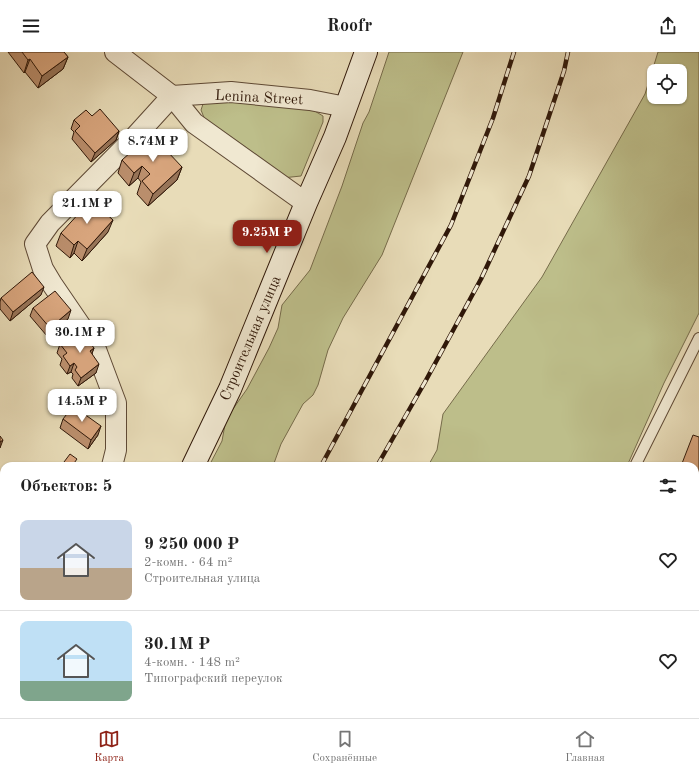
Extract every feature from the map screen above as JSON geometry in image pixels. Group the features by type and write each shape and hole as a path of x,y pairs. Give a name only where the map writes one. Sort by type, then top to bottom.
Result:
{"street":[{"path":"115,52 172,96 194,123 306,203"},
{"name":"Строительная улица","path":"195,462 230,389 306,203 335,137 366,52"},
{"name":"Lenina Street","path":"172,96 231,92 310,100 346,107"},
{"path":"113,462 116,450 116,403 95,347 43,269 35,244 50,223 132,140 172,96"}],"lane":[{"path":"637,462 699,338"}],"green space":[{"path":"389,52 463,52 382,255 343,318 328,350 318,385 313,395 303,404 281,444 274,462 211,462 222,441 226,419 247,389 269,348 278,328 282,305 310,270 342,186 363,123 369,112"},
{"path":"658,52 699,52 699,313 664,383 629,462 430,462 437,450 443,414 542,277 645,94 647,88 647,104 687,104 687,64 654,64"},
{"path":"232,100 308,107 323,116 323,122 301,176 282,178 205,120 201,110 203,104"}],"building":[{"path":"22,52 64,52 68,57 42,76 30,59 28,60"},
{"path":"100,109 119,131 95,153 75,131 80,126 74,120 86,110 92,116"},
{"path":"151,134 182,167 153,194 142,181 150,174 142,166 134,173 122,160"},
{"path":"91,200 113,220 87,249 78,241 74,245 61,233"},
{"path":"32,272 44,287 13,312 1,298"},
{"path":"55,291 71,310 50,328 33,308"},
{"path":"80,330 94,348 90,351 99,364 81,378 75,370 77,367 74,363 70,366 63,356 67,353 60,344"},
{"path":"73,406 101,426 91,440 63,419"},
{"path":"693,435 699,437 699,462 683,462"},
{"path":"70,454 77,459 75,462 64,462"}],"railway":[{"path":"323,462 451,225 493,118 514,52"},
{"path":"379,462 481,279 529,176 564,71 568,52"}]}
